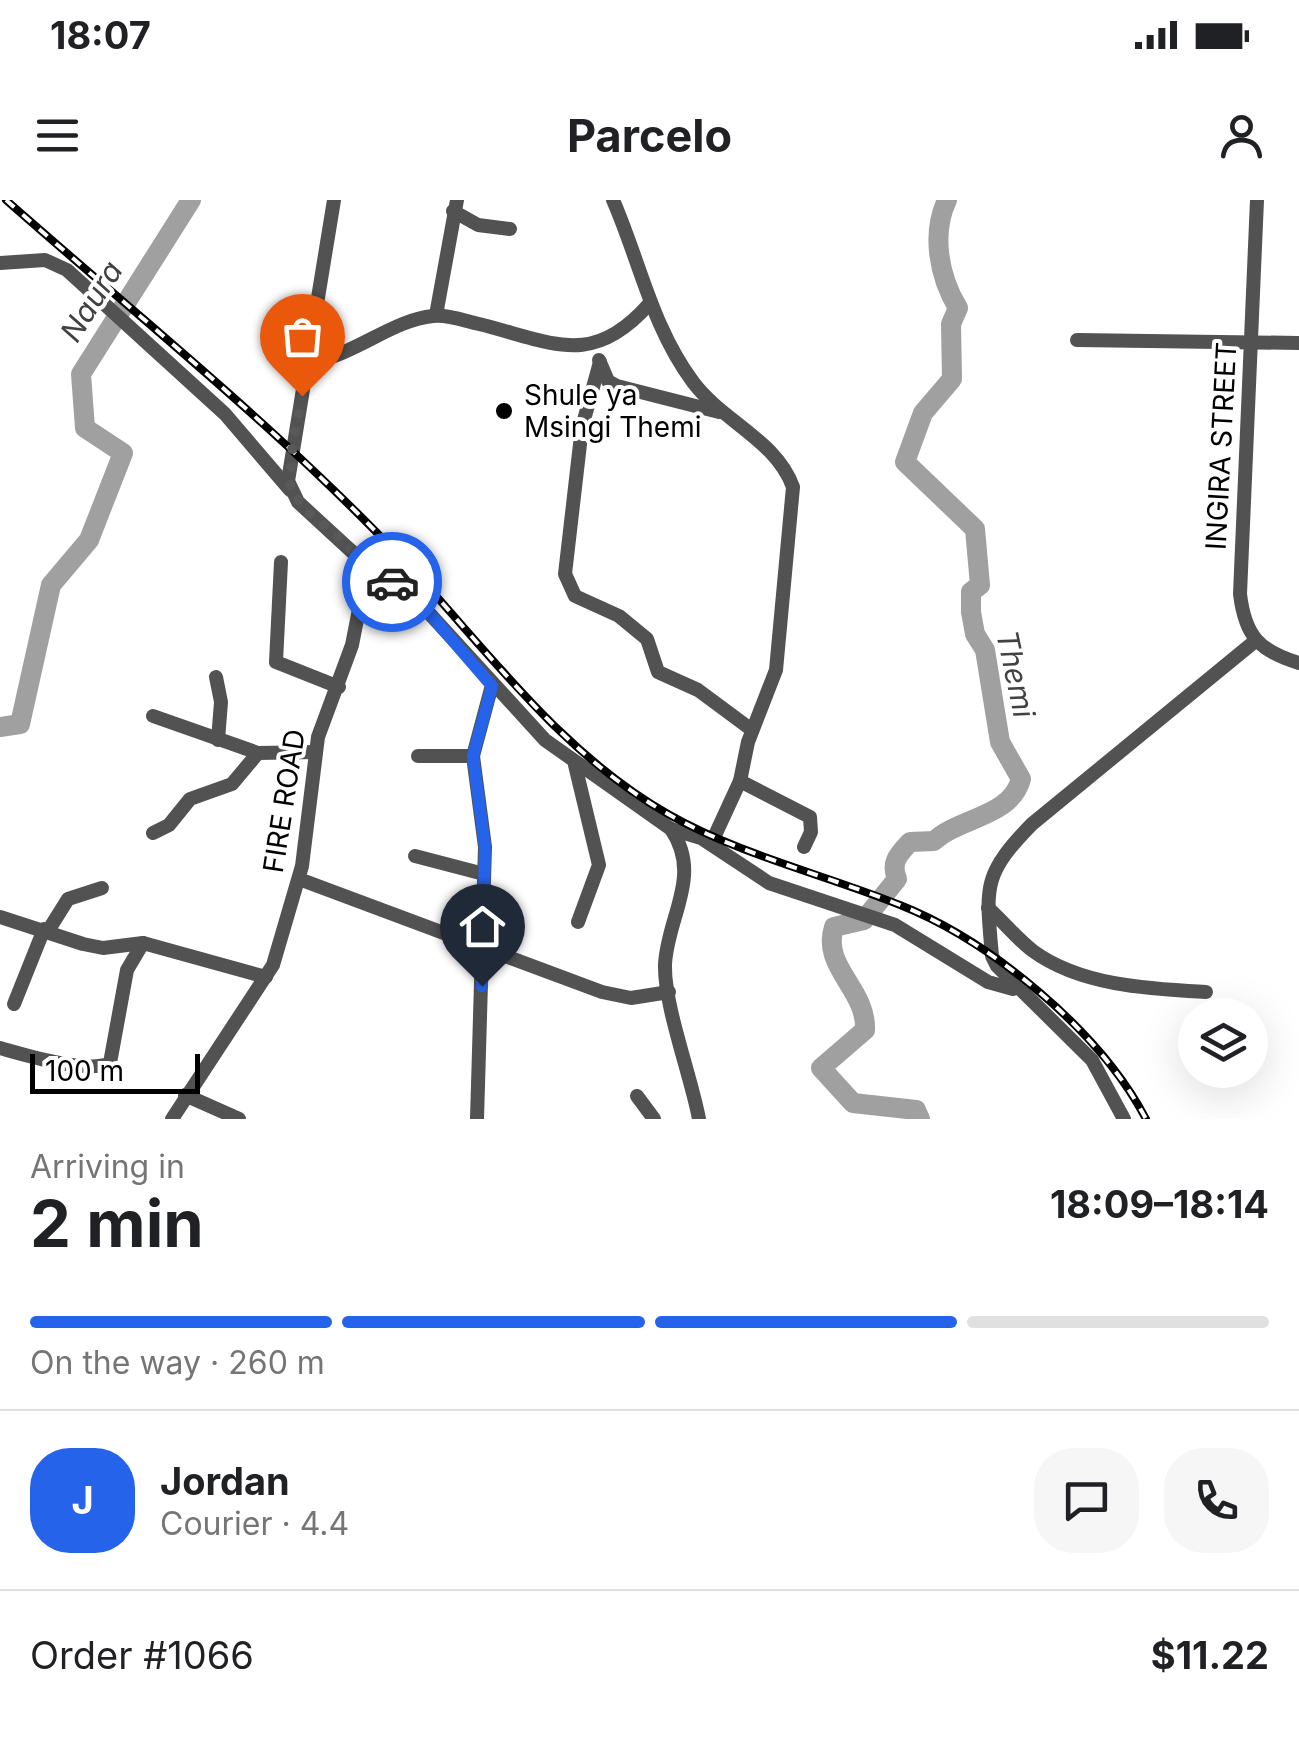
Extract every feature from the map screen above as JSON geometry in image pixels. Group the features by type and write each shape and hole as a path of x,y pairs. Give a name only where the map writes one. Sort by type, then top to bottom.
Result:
{"street":[{"path":"290,490 292,450 310,362 334,200"},
{"path":"614,200 645,280 649,304 694,384 722,413 759,441 784,468 793,487 776,670 752,730 740,781 711,844"},
{"name":"INGIRA STREET","path":"1254,642 1245,627 1240,594 1257,200"},
{"path":"436,315 455,206 478,225 510,228"},
{"path":"0,263 57,263 225,414 308,512 345,542 363,566 429,613 492,686 575,764 670,829 711,844 769,882 895,925 988,982 1018,991"},
{"path":"310,362 354,352 393,329 436,315 560,344 594,346 627,329 649,304"},
{"path":"1077,340 1299,343"},
{"path":"594,346 608,381 617,386 673,397 722,413"},
{"path":"600,362 582,427 565,574 574,596 619,616 646,639 658,672 698,690 752,730"},
{"path":"282,562 276,662 339,687"},
{"name":"FIRE ROAD","path":"172,1119 266,977 298,879 321,726 339,687 363,595 363,566"},
{"path":"1124,1119 1092,1060 1018,991 992,956 988,908 998,858 1032,824 1254,642 1299,664"},
{"path":"216,677 221,702 218,740"},
{"path":"478,1119 484,833 473,756 492,686"},
{"path":"153,716 258,753 316,752"},
{"path":"153,833 169,825 190,799 232,784 258,753"},
{"path":"418,756 473,756"},
{"path":"575,764 600,865 578,922"},
{"path":"740,781 810,817 811,832 804,847"},
{"path":"670,829 682,854 684,881 666,960 699,1119"},
{"path":"415,856 484,874"},
{"path":"298,879 484,950 620,996 670,992"},
{"path":"14,1004 46,930 68,899 102,888"},
{"path":"988,908 1033,951 1076,971 1134,987 1206,992"},
{"path":"0,917 103,948 143,943 266,977"},
{"path":"0,1048 61,1062 106,1066 114,1050 127,970 143,943"},
{"path":"185,1095 240,1119"},
{"path":"637,1096 654,1119"}],"waterway":[{"name":"Naura","path":"0,727 20,724 51,585 89,540 123,453 85,428 81,374 191,200"},
{"name":"Themi","path":"920,1119 916,1110 853,1103 821,1068 865,1030 859,1002 834,954 834,927 864,920 897,879 895,863 910,842 934,841 996,809 1015,792 1021,779 1000,742 985,650 975,634 971,592 980,585 975,529 905,462 923,413 952,379 951,324 958,308 946,283 938,241 947,200"}],"railway":[{"path":"6,200 312,469 408,565 529,700 594,762 629,789 695,828 753,853 900,905 970,941 1006,965 1072,1022 1126,1086 1146,1119"}],"way so far":[{"path":"302,396 288,481 290,490 308,512 355,552 363,566 392,582"}],"place":[{"name":"Shule ya Msingi Themi","path":"504,411"}],"route":[{"path":"392,582 429,613 492,686 473,756 485,847 482,986"}]}
